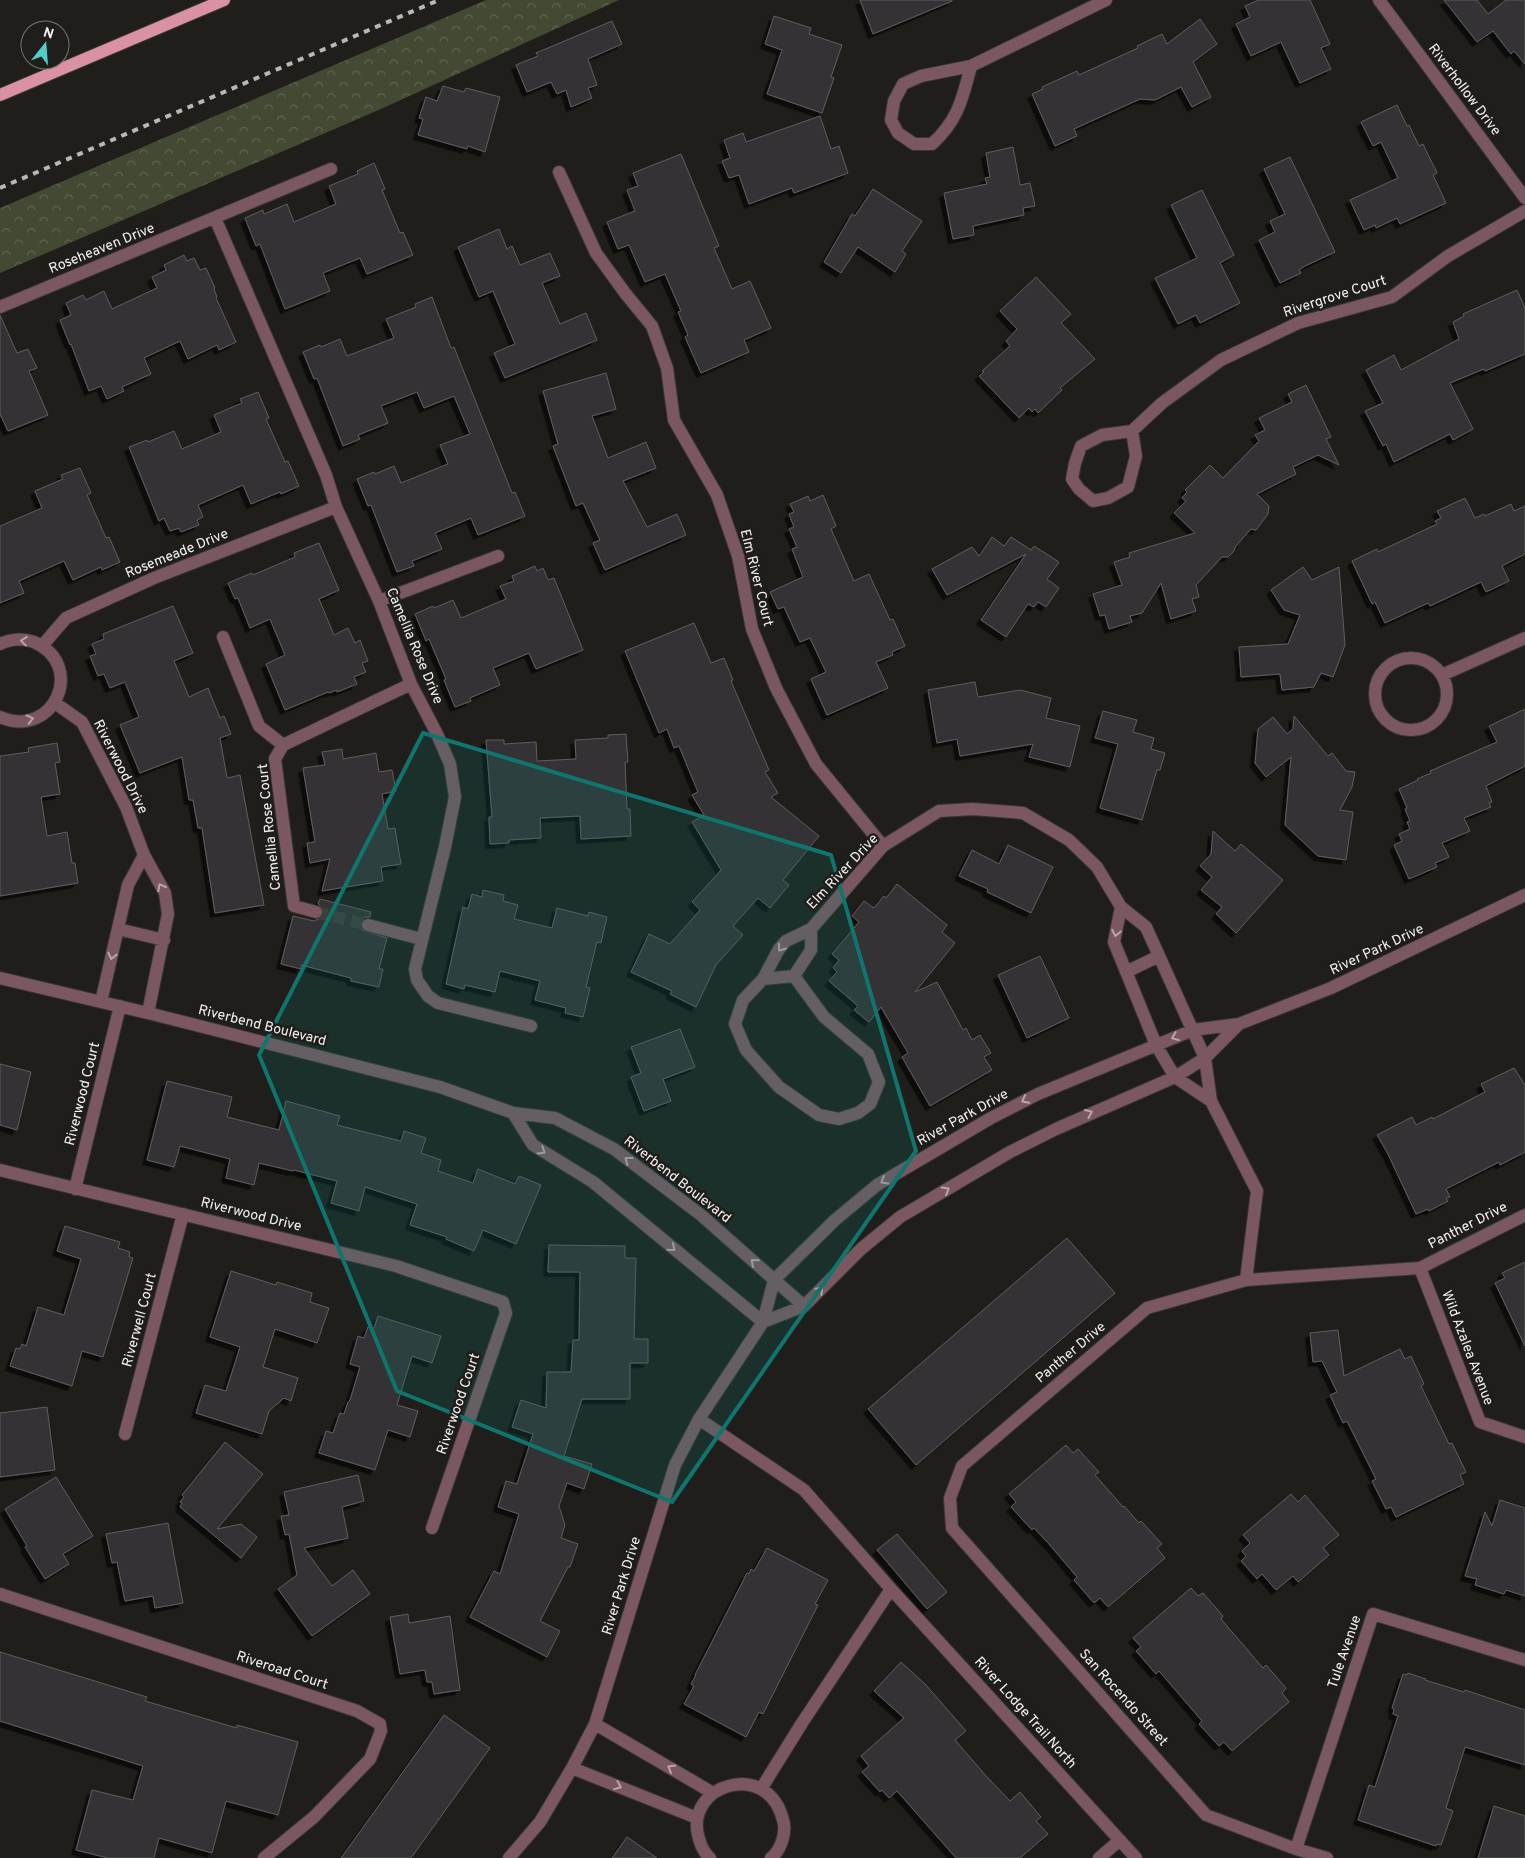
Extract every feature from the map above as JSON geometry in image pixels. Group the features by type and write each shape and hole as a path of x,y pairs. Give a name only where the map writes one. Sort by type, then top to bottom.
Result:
{"main road":[{"path":"0,95 224,0"}],"street":[{"path":"971,66 960,107 945,132 932,144 914,144 898,133 891,120 894,101 903,84 921,76 971,66 1106,0"},
{"name":"Riverhollow Drive","path":"1379,0 1525,198"},
{"name":"Roseheaven Drive","path":"0,307 331,169"},
{"name":"Elm River Court","path":"558,172 596,252 625,293 652,326 667,368 674,420 717,495 738,556 752,629 776,688 816,764 883,846"},
{"name":"Rivergrove Court","path":"1132,430 1162,403 1221,360 1298,323 1392,297 1448,256 1525,211"},
{"name":"Camellia Rose Drive","path":"215,218 326,475 336,507 379,601 411,684 438,734 450,764 454,797 445,847 416,968 418,980 428,996 438,1003 531,1026"},
{"path":"1132,430 1136,456 1128,487 1108,498 1093,501 1079,489 1072,479 1081,446 1102,435 1132,430"},
{"name":"Rosemeade Drive","path":"42,646 66,618 154,578 336,507"},
{"path":"379,601 498,556"},
{"path":"223,637 259,726 283,745 411,684"},
{"path":"1442,674 1525,638"},
{"path":"0,644 17,639 29,640 42,646 50,653 58,665 61,688 55,703 44,714 32,720 10,722 0,717"},
{"path":"1402,659 1422,660 1433,665 1442,674 1446,682 1448,694 1444,711 1437,721 1423,729 1410,731 1393,726 1383,718 1375,700 1377,682 1382,672 1392,663 1402,659"},
{"name":"Riverwood Drive","path":"55,703 82,722 126,807 144,855 165,893 168,914 148,1013"},
{"name":"Camellia Rose Court","path":"283,745 275,759 294,906 316,912"},
{"name":"Elm River Drive","path":"811,929 811,950 794,976 824,1017 868,1054 879,1082 870,1104 858,1113 839,1120 819,1115 778,1087 746,1050 735,1024 743,1000 764,979 779,949 786,941 811,929 883,846 939,811 973,809 1023,813 1069,840 1097,867 1121,907 1146,927 1205,1058"},
{"path":"102,1002 128,885 144,855"},
{"name":"River Park Drive","path":"509,1858 540,1822 596,1724 675,1464 699,1419 763,1322 774,1280 835,1220 877,1185 991,1118 1038,1094 1193,1030 1240,1024 1331,988 1525,895"},
{"path":"1121,907 1114,942 1156,1045 1175,1077 1211,1101"},
{"path":"368,925 422,938"},
{"path":"118,929 164,940"},
{"path":"1126,972 1159,956"},
{"path":"764,979 794,976"},
{"name":"Riverbend Boulevard","path":"0,978 120,1006 440,1087 513,1113 555,1118 614,1149 701,1215 804,1306"},
{"name":"Riverwood Court","path":"75,1189 120,1006"},
{"name":"River Park Drive","path":"763,1322 804,1306 861,1249 900,1217 1010,1152 1056,1129 1175,1077 1205,1058 1240,1024"},
{"path":"1205,1058 1211,1101 1257,1191 1246,1280"},
{"path":"513,1113 533,1145 593,1182 763,1322"},
{"name":"Riverwood Drive","path":"0,1170 396,1266 492,1298"},
{"name":"Riverwell Court","path":"125,1434 183,1214"},
{"name":"Panther Drive","path":"950,1498 962,1466 1147,1308 1246,1280 1420,1268 1525,1215"},
{"name":"Wild Azalea Avenue","path":"1420,1268 1480,1422 1525,1437"},
{"name":"Riverwood Court","path":"432,1528 506,1313 503,1302 492,1298"},
{"name":"River Lodge Trail North","path":"699,1419 804,1490 891,1589 1136,1858"},
{"name":"San Rocendo Street","path":"950,1498 952,1528 1206,1815 1296,1849 1327,1858"},
{"path":"761,1789 802,1723 891,1589"},
{"name":"Riveroad Court","path":"0,1594 356,1711 380,1724 381,1731 370,1759 314,1817 264,1858"},
{"name":"Tule Avenue","path":"1296,1849 1373,1614 1525,1660"},
{"path":"596,1724 713,1793"},
{"path":"572,1768 698,1818"},
{"path":"710,1858 700,1844 697,1832 698,1818 703,1804 713,1793 727,1786 742,1783 761,1789 771,1796 781,1809 785,1825 782,1841 771,1858"},
{"path":"1099,1858 1120,1840"}],"highlighted area":[{"path":"423,733 831,855 916,1151 672,1502 397,1391 259,1055"}],"green space":[{"path":"486,0 619,0 381,109 0,273 0,208"}],"building":[{"path":"860,0 952,0 952,1 873,34"},
{"path":"1259,0 1310,0 1330,44 1321,48 1331,69 1300,83 1281,42 1251,56 1236,24 1250,17 1245,6"},
{"path":"1444,0 1477,0 1488,14 1506,0 1525,0 1525,64 1514,51 1511,54 1493,31 1477,42"},
{"path":"774,16 811,28 809,34 842,45 831,77 834,78 822,113 767,94 782,50 765,44"},
{"path":"1200,19 1217,44 1193,62 1211,97 1192,107 1181,87 1155,100 1140,99 1074,129 1077,136 1055,146 1032,94 1043,89 1042,87 1077,71 1079,75 1138,48 1137,46 1162,34 1167,44"},
{"path":"612,21 622,44 588,59 597,85 588,88 592,98 571,107 566,90 557,94 551,82 527,92 516,65 538,56 536,53"},
{"path":"443,86 464,92 466,88 500,97 485,152 468,146 467,149 418,135 423,119 419,118 426,97 437,101"},
{"path":"1397,105 1419,146 1423,144 1437,173 1433,175 1446,203 1400,224 1397,218 1376,228 1375,225 1364,230 1350,200 1398,178 1381,142 1373,146 1361,122"},
{"path":"820,116 831,149 839,146 848,173 794,193 792,188 749,204 739,175 729,178 722,161 730,158 724,140 743,133 746,142"},
{"path":"1013,147 1020,185 1030,183 1035,206 1023,208 1024,215 973,226 974,235 953,239 944,193 987,184 985,178 990,177 986,153"},
{"path":"681,154 719,246 714,248 732,289 750,281 771,328 744,340 749,352 701,373 685,337 688,335 678,312 681,311 665,274 645,282 629,245 618,249 607,222 635,211 627,190 638,186 633,173"},
{"path":"1290,157 1335,252 1305,266 1299,270 1301,273 1280,283 1259,240 1275,232 1270,221 1285,214 1264,169"},
{"path":"374,163 385,189 382,190 400,233 403,232 413,255 367,274 360,258 323,273 330,291 285,309 260,244 256,246 245,218 263,210 264,214 287,204 294,222 336,204 329,186 358,174 357,171"},
{"path":"873,189 922,221 902,251 906,254 895,272 858,247 841,273 824,262 852,214 855,216"},
{"path":"1202,190 1234,255 1220,263 1240,303 1200,323 1196,315 1178,324 1155,278 1197,258 1171,205"},
{"path":"499,229 507,249 512,246 520,265 550,253 560,276 542,283 560,324 586,313 597,340 505,378 494,353 515,344 493,291 479,297 458,247"},
{"path":"184,255 187,261 194,258 200,270 206,268 215,288 216,298 236,342 219,350 217,345 188,359 180,341 144,358 151,374 122,387 124,391 107,399 101,386 89,391 60,320 71,315 66,303 83,295 86,300 104,291 112,309 157,288 152,277 166,270 164,265"},
{"path":"1036,277 1071,314 1061,323 1095,359 1060,388 1062,390 1038,413 1035,409 1032,412 1029,408 1019,418 979,376 984,372 982,371 1010,346 1006,341 1017,329 1000,311"},
{"path":"1517,290 1525,308 1525,354 1450,383 1473,429 1453,440 1450,434 1394,462 1386,444 1383,446 1365,411 1383,403 1366,370 1394,355 1401,370 1459,339 1453,322 1464,316 1463,314"},
{"path":"432,297 451,348 454,347 512,493 515,492 525,516 478,535 471,518 435,533 442,549 412,561 414,566 397,572 371,505 368,506 357,479 394,466 401,483 448,464 440,445 470,434 454,396 424,408 417,392 381,406 388,423 358,435 360,439 343,446 317,378 314,379 303,352 340,339 347,356 394,338 386,319 416,307 415,304"},
{"path":"0,315 17,353 28,349 37,368 29,371 48,415 8,431 0,414"},
{"path":"606,373 616,409 592,416 608,458 646,442 656,468 623,481 647,527 677,514 686,535 605,570 593,543 600,540 583,503 576,506 553,446 558,444 543,391"},
{"path":"1306,385 1331,437 1326,439 1339,465 1318,455 1293,467 1296,474 1257,494 1269,506 1268,514 1256,530 1251,529 1235,547 1234,551 1228,557 1222,557 1196,585 1199,597 1192,599 1196,611 1171,619 1161,583 1142,613 1130,616 1132,622 1109,629 1105,615 1100,616 1093,594 1122,585 1114,562 1130,557 1129,553 1195,533 1174,513 1186,501 1182,498 1187,492 1185,490 1210,465 1223,478 1259,441 1255,435 1265,430 1259,418 1292,402 1288,394"},
{"path":"258,392 269,418 266,419 285,462 288,461 299,486 251,504 243,485 198,505 203,517 197,520 199,525 181,532 179,528 170,531 164,518 159,521 129,447 147,440 148,442 174,431 182,449 221,432 214,415 242,403 240,399"},
{"path":"80,468 91,493 87,495 106,538 109,537 120,562 102,570 101,567 73,580 64,561 19,581 24,593 0,603 0,526 42,508 35,491 63,479 61,475"},
{"path":"823,495 836,526 831,529 854,581 869,574 890,620 893,619 905,646 892,652 893,655 876,662 888,688 827,715 811,679 826,672 810,638 800,642 784,607 778,609 770,592 803,577 792,549 797,547 789,529 794,527 789,514 794,512 790,504 808,496 810,501"},
{"path":"1465,498 1475,518 1484,514 1485,516 1511,504 1514,511 1525,506 1525,554 1502,566 1509,581 1486,592 1481,582 1430,606 1428,603 1385,623 1375,602 1372,604 1352,561 1377,549 1378,552 1437,524 1435,521 1441,518 1437,511"},
{"path":"992,537 1004,546 1011,537 1031,550 1034,546 1059,562 1047,579 1059,588 1046,607 1038,602 1034,607 1028,604 1006,637 981,620 1026,554 947,595 932,569 972,547 979,556"},
{"path":"319,543 339,590 319,599 334,635 348,628 355,643 360,640 368,661 362,663 366,672 354,677 357,684 337,692 337,690 328,692 285,710 266,664 285,655 270,619 250,628 238,598 235,599 228,583 252,573 253,575 295,557 294,553"},
{"path":"535,566 537,571 543,568 548,580 554,578 583,650 536,669 529,653 493,668 500,685 470,698 471,701 455,707 444,680 446,679 429,639 426,641 415,614 453,600 461,618 506,599 500,586 514,581 512,576"},
{"path":"1303,567 1312,580 1339,567 1345,645 1333,677 1321,673 1314,687 1282,690 1280,674 1241,677 1239,647 1288,644 1300,615 1284,610 1271,590"},
{"path":"173,606 193,653 174,661 189,697 208,688 220,718 224,716 231,734 220,738 227,778 240,775 264,905 215,913 202,828 198,828 193,800 189,800 182,757 140,773 120,725 139,717 125,682 110,688 104,674 98,676 90,656 96,654 92,644 104,639 103,634"},
{"path":"694,623 711,663 724,658 733,680 731,681 769,770 765,772 778,793 771,797 819,836 783,880 789,885 770,908 758,898 733,926 743,935 716,965 696,1007 670,994 672,991 631,972 649,934 670,944 700,910 692,902 721,870 692,822 704,815 692,795 698,792 679,746 674,748 667,729 659,733 625,651"},
{"path":"975,682 978,697 1020,690 1051,698 1046,718 1080,726 1070,767 1029,757 1033,744 960,756 957,739 937,743 928,690"},
{"path":"1525,709 1525,766 1486,786 1492,802 1489,803 1491,807 1464,818 1470,831 1442,843 1449,857 1435,863 1437,867 1409,879 1394,845 1402,841 1399,834 1410,829 1407,822 1410,821 1405,809 1407,808 1399,789 1431,773 1430,771 1497,742 1489,726"},
{"path":"1103,711 1137,720 1133,732 1154,738 1151,749 1165,753 1160,770 1157,770 1142,820 1100,808 1118,744 1095,738"},
{"path":"1294,716 1328,756 1332,753 1346,771 1355,772 1352,787 1340,810 1353,812 1346,860 1318,856 1285,825 1291,757 1266,777 1255,763 1258,729 1273,717 1287,734 1293,729"},
{"path":"626,734 628,762 625,762 627,809 630,809 631,836 581,839 580,816 540,818 541,838 509,840 509,843 490,844 489,817 492,817 486,740 504,740 504,744 536,742 537,761 576,759 575,740 608,738 608,735"},
{"path":"57,743 60,762 55,763 60,794 41,797 47,836 67,832 72,863 75,863 78,883 0,896 0,756 29,752 28,748"},
{"path":"342,749 343,759 376,753 379,772 392,770 396,791 382,794 388,829 395,828 401,864 381,867 383,881 322,891 330,859 310,863 307,843 315,842 303,768 325,765 322,752"},
{"path":"1213,831 1235,851 1241,844 1283,880 1236,933 1216,914 1222,907 1201,890 1212,877 1200,866 1211,854"},
{"path":"1008,845 1053,867 1031,913 987,892 988,889 959,876 972,850 999,864"},
{"path":"897,884 947,925 942,932 955,943 915,992 937,982 963,1030 966,1028 972,1040 980,1035 991,1053 984,1057 992,1070 930,1106 902,1057 908,1053 881,1007 869,1022 854,1010 858,1006 829,981 837,972 833,968 839,960 832,954 859,922 852,916 864,901 874,908 884,896 886,898"},
{"path":"483,890 504,895 503,901 518,905 514,919 552,928 557,908 588,916 589,912 607,917 601,943 597,942 586,987 590,988 583,1017 565,1013 566,1008 535,1000 540,981 500,971 495,992 465,985 464,989 446,984 463,907 468,909 472,894 482,897"},
{"path":"320,899 371,912 370,917 365,917 360,922 362,930 387,938 379,969 383,969 379,987 351,981 351,978 301,965 301,969 281,964 293,916 314,921 321,918 324,910 318,904"},
{"path":"1040,956 1069,1018 1027,1038 998,975"},
{"path":"680,1029 695,1067 663,1079 671,1101 644,1111 631,1077 641,1073 631,1047"},
{"path":"0,1064 31,1072 17,1130 0,1125"},
{"path":"1514,1068 1525,1085 1525,1152 1500,1165 1499,1162 1446,1189 1450,1197 1446,1198 1448,1201 1429,1211 1428,1209 1416,1214 1377,1135 1412,1117 1416,1125 1432,1117 1433,1119 1485,1092 1481,1084"},
{"path":"167,1081 232,1097 227,1117 279,1130 286,1101 340,1116 337,1125 401,1141 404,1131 426,1138 421,1153 441,1160 438,1171 473,1183 478,1169 515,1184 519,1176 541,1185 516,1244 483,1230 474,1251 446,1239 447,1237 410,1225 417,1204 365,1187 359,1211 331,1203 337,1181 294,1170 259,1163 254,1185 226,1178 230,1159 180,1146 174,1167 147,1160"},
{"path":"65,1226 120,1242 118,1248 130,1252 129,1257 133,1258 103,1357 82,1351 72,1386 10,1366 16,1348 20,1349 22,1344 26,1346 38,1307 64,1315 81,1259 57,1251"},
{"path":"1067,1238 1115,1293 916,1465 868,1409"},
{"path":"549,1245 625,1246 625,1258 636,1258 634,1339 648,1339 648,1363 630,1363 630,1399 582,1399 564,1456 592,1464 584,1489 567,1483 559,1506 565,1525 561,1538 578,1544 570,1567 568,1567 540,1621 560,1631 547,1657 470,1617 494,1571 500,1574 519,1514 498,1507 506,1481 517,1484 533,1434 512,1427 521,1400 546,1408 547,1372 571,1372 573,1340 579,1340 580,1272 548,1272"},
{"path":"1525,1262 1525,1346 1495,1283 1505,1278 1502,1273"},
{"path":"231,1271 276,1285 277,1282 312,1293 310,1302 329,1308 317,1343 275,1329 263,1367 298,1378 291,1401 284,1398 269,1411 262,1434 196,1413 205,1385 226,1391 240,1347 210,1337"},
{"path":"378,1316 441,1336 432,1363 412,1356 397,1405 418,1411 410,1437 388,1430 375,1470 319,1453 326,1431 333,1433 340,1413 344,1414 350,1400 360,1367 350,1364 358,1336 364,1338 368,1327 374,1328"},
{"path":"1338,1330 1344,1376 1400,1349 1405,1359 1411,1356 1424,1384 1421,1386 1449,1444 1452,1443 1466,1472 1460,1475 1464,1484 1396,1517 1391,1507 1386,1509 1372,1481 1376,1479 1347,1421 1343,1423 1330,1395 1337,1392 1322,1361 1313,1362 1310,1333"},
{"path":"47,1407 55,1470 0,1477 0,1413"},
{"path":"225,1442 263,1474 217,1529 241,1524 257,1537 241,1558 180,1507 182,1503 180,1502 184,1497 182,1495"},
{"path":"1066,1445 1073,1453 1078,1449 1099,1472 1095,1475 1123,1507 1139,1523 1141,1521 1162,1544 1157,1548 1165,1558 1108,1607 1100,1598 1094,1603 1074,1580 1077,1577 1049,1544 1034,1528 1032,1530 1011,1507 1016,1502 1009,1494"},
{"path":"358,1475 364,1501 342,1507 348,1538 304,1548 332,1586 353,1570 370,1594 312,1636 278,1589 297,1575 289,1534 285,1535 281,1516 289,1515 284,1492"},
{"path":"56,1477 93,1536 63,1554 69,1564 45,1579 5,1509"},
{"path":"1291,1494 1298,1502 1305,1495 1339,1535 1323,1548 1329,1555 1298,1582 1293,1576 1276,1590 1262,1574 1257,1579 1241,1561 1246,1556 1242,1551 1250,1543 1243,1535"},
{"path":"1500,1500 1525,1508 1525,1596 1506,1590 1504,1594 1475,1585 1477,1579 1465,1576 1485,1512 1492,1526"},
{"path":"168,1523 183,1603 155,1608 153,1596 125,1601 117,1562 112,1563 106,1534"},
{"path":"897,1534 947,1592 927,1609 877,1550"},
{"path":"767,1548 828,1580 815,1604 818,1605 763,1714 759,1712 746,1737 684,1704 694,1686 691,1684 695,1675 747,1573 749,1574 751,1569 754,1571"},
{"path":"1191,1588 1198,1596 1203,1593 1223,1616 1221,1619 1263,1668 1266,1665 1286,1688 1282,1693 1289,1702 1232,1751 1224,1742 1219,1746 1199,1724 1202,1721 1159,1671 1156,1674 1136,1651 1141,1647 1133,1638"},
{"path":"408,1614 409,1623 450,1616 460,1690 434,1694 432,1682 427,1682 425,1670 400,1674 390,1617"},
{"path":"0,1652 147,1697 145,1701 237,1728 237,1725 298,1742 278,1815 226,1801 212,1853 159,1838 154,1858 108,1858 76,1850 92,1790 133,1800 143,1766 0,1721"},
{"path":"901,1662 926,1685 966,1731 955,1740 987,1777 1010,1801 1020,1792 1041,1817 1036,1821 1048,1834 1020,1858 956,1858 897,1791 889,1798 882,1790 880,1792 862,1772 869,1766 861,1756 904,1718 874,1691"},
{"path":"1408,1673 1425,1680 1464,1692 1465,1690 1525,1710 1525,1765 1465,1747 1446,1808 1453,1811 1441,1845 1437,1844 1436,1846 1358,1820 1369,1785 1375,1787 1398,1716 1393,1714 1394,1709 1392,1708 1403,1674 1407,1675"},
{"path":"444,1715 490,1748 411,1858 341,1858"},
{"path":"1494,1806 1525,1816 1525,1858 1478,1858"},
{"path":"627,1837 657,1858 612,1858"}],"tunnel":[{"path":"316,912 368,925"}],"railway":[{"path":"0,188 439,0"}]}
